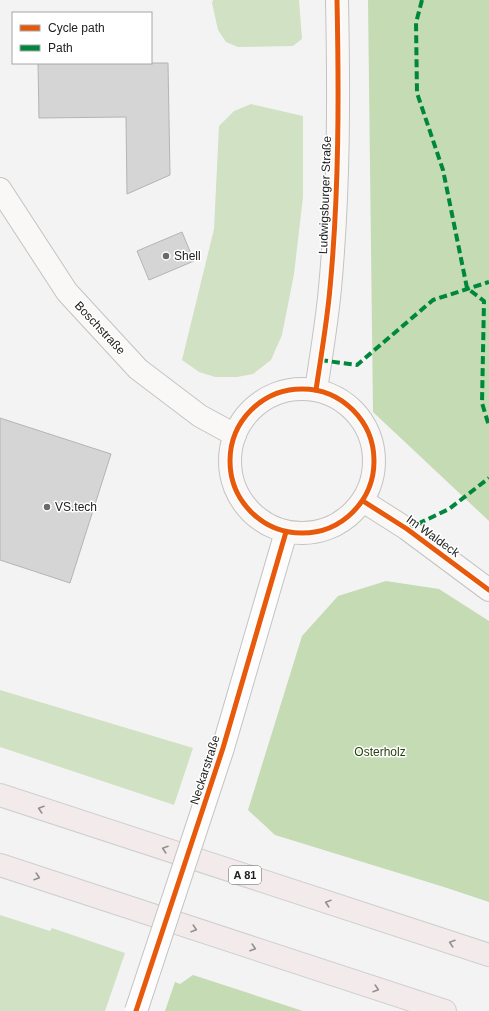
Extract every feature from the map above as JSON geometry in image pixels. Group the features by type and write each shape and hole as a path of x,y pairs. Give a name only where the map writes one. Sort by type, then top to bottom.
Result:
{"highway":[{"name":"A 81","path":"0,795 489,955"},
{"path":"0,865 445,1011"}],"street":[{"name":"Ludwigsburger Straße","path":"316,390 330,289 337,182 337,0"},
{"name":"Boschstraße","path":"0,189 67,292 138,369 200,416 235,434"},
{"path":"296,389 316,390 335,396 352,408 365,424 372,442 375,463 372,483 363,501 351,515 337,525 321,532 304,534 286,532 263,522 245,506 233,484 230,459 235,434 245,417 259,403 276,393 296,389"},
{"name":"Im Waldeck","path":"363,501 407,529 489,590"},
{"name":"Neckarstraße","path":"136,1011 223,748 286,532"}],"green space":[{"path":"213,0 299,0 302,39 293,46 238,47 226,42 218,30 212,3"},
{"path":"368,0 489,0 489,521 373,412"},
{"path":"251,104 303,116 303,197 294,274 282,335 271,360 253,374 237,377 215,377 199,372 182,360 214,229 219,126 234,111"},
{"name":"Osterholz","path":"386,581 439,589 489,621 489,902 275,835 248,810 302,636 338,596"},
{"path":"0,690 193,748 174,805 0,747"},
{"path":"0,915 50,931 52,928 125,953 105,1011 0,1011"},
{"path":"193,975 303,1011 165,1011 175,982 180,984"}],"building":[{"path":"168,63 170,175 127,194 126,117 39,118 38,64"},
{"name":"Shell","path":"182,232 194,261 149,280 137,251"},
{"name":"VS.tech","path":"0,418 111,454 70,583 0,560"}],"marked path":[{"path":"422,0 416,23 417,93 443,170 467,288 484,301 482,403 489,426"},
{"path":"320,360 357,365 433,300 489,282"},
{"path":"407,529 449,509 489,478"}],"cycle path":[{"path":"316,390 329,301 337,180 337,0"},
{"path":"295,389 309,389 336,397 348,405 358,415 369,433 373,447 374,461 373,475 369,489 358,507 348,517 330,528 309,533 295,533 268,525 256,517 246,507 235,489 230,468 230,454 238,427 246,415 256,405 274,394 295,389"},
{"path":"363,501 407,529 489,590"},
{"path":"136,1011 223,748 286,532"}],"place":[{"name":"Shell","path":"166,256"},
{"name":"VS.tech","path":"47,507"}]}
